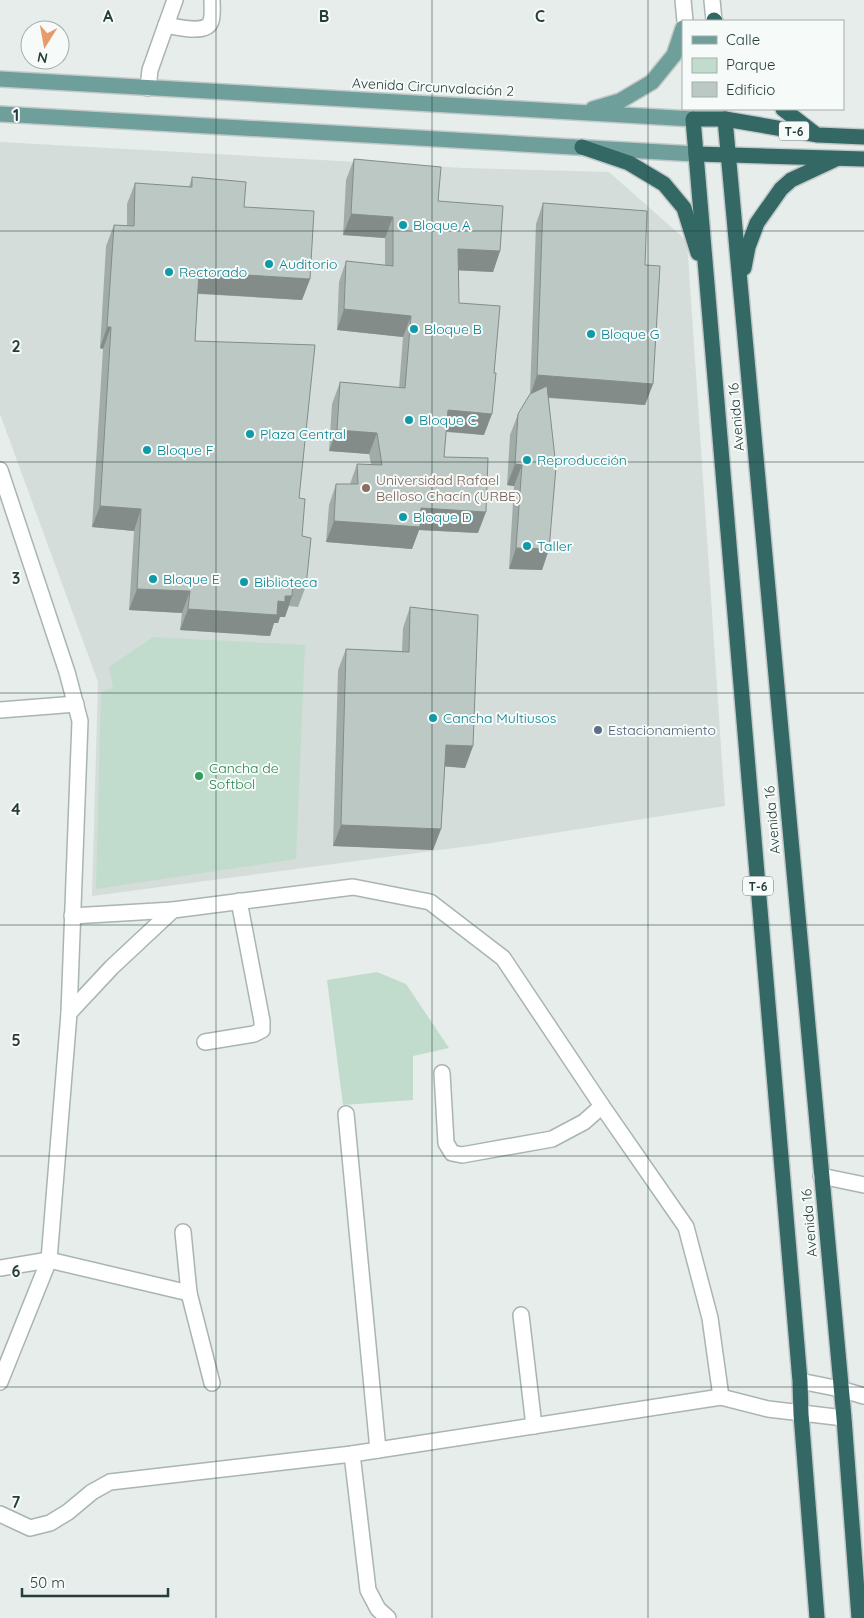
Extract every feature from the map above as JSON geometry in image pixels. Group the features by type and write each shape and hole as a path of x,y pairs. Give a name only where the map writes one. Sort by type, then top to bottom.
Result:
{"highway":[{"path":"784,110 818,135"},
{"name":"Avenida Circunvalación 2","path":"693,114 725,114 818,135 864,137"},
{"name":"Avenida 16","path":"693,114 800,1381 817,1618"},
{"name":"Avenida 16","path":"725,114 844,1418 859,1618"},
{"path":"582,147 628,163 664,184 684,208 707,281"},
{"name":"T-6","path":"696,154 864,159"},
{"path":"740,284 748,247 757,223 768,205 791,180 836,159"}],"main road":[{"path":"584,112 620,101 652,82 674,55 682,31"},
{"name":"Avenida Circunvalación 2","path":"0,79 584,112 693,114"},
{"path":"0,114 696,154"}],"street":[{"path":"148,88 150,70 175,0"},
{"path":"166,25 199,30 207,27 211,21 212,0"},
{"path":"683,0 684,20"},
{"path":"712,0 714,20"},
{"path":"0,470 67,672 80,720 69,1013 49,1260 0,1382"},
{"path":"0,710 76,704"},
{"path":"72,916 172,910 353,886 430,902 503,958 602,1106 686,1226 710,1318 721,1398"},
{"path":"205,1042 254,1034 262,1030 262,1020 239,901"},
{"path":"69,1013 112,967 172,910"},
{"path":"442,1073 446,1143 452,1153 462,1155 552,1139 584,1122 602,1106"},
{"path":"346,1114 378,1450"},
{"path":"821,1176 864,1185"},
{"path":"183,1232 189,1293 212,1383"},
{"path":"0,1268 49,1260 189,1293"},
{"path":"521,1315 534,1426"},
{"path":"800,1381 864,1396"},
{"path":"0,1514 30,1528 50,1523 68,1512 92,1492 110,1482 352,1454 721,1398 768,1409 844,1418"},
{"path":"352,1454 368,1590 378,1609 388,1618"}],"shaded area":[{"name":"Universidad Rafael Belloso Chacín (URBE)","path":"0,142 464,168 609,172 687,241 725,806 485,844 92,896 98,682 0,414"}],"green space":[{"name":"Cancha de Softbol","path":"153,637 305,645 296,859 96,889 101,692 113,688 109,667"},
{"path":"377,972 406,984 449,1048 413,1056 413,1100 343,1105 327,980"}],"building":[{"path":"354,159 441,167 438,201 503,206 500,251 458,249 459,303 500,306 492,414 448,410 444,457 488,458 486,512 421,508 420,527 334,521 336,484 358,484 357,464 382,465 377,433 337,430 340,382 405,388 411,316 344,309 346,261 393,266 393,217 351,214"},
{"path":"192,177 246,182 244,207 314,211 310,279 199,272 195,341 315,345 299,498 305,499 302,536 311,538 306,586 293,584 292,596 285,596 285,602 278,601 277,615 188,609 190,591 137,589 141,509 100,506 111,327 107,327 114,225 134,226 135,183 192,187"},
{"name":"Bloque G","path":"543,203 647,211 645,265 660,266 653,384 537,375"},
{"path":"547,386 556,467 549,549 516,548 522,465 515,464 518,414 530,394"},
{"path":"410,607 478,615 473,746 446,745 441,829 341,825 346,649 409,652"}],"place":[{"name":"Bloque A","path":"403,225"},
{"name":"Auditorio","path":"269,264"},
{"name":"Rectorado","path":"169,272"},
{"name":"Bloque B","path":"414,329"},
{"name":"Bloque G","path":"591,334"},
{"name":"Bloque C","path":"409,420"},
{"name":"Plaza Central","path":"250,434"},
{"name":"Bloque F","path":"147,450"},
{"name":"Reproducción","path":"527,460"},
{"name":"Universidad Rafael Belloso Chacín (URBE)","path":"366,488"},
{"name":"Bloque D","path":"403,517"},
{"name":"Taller","path":"527,546"},
{"name":"Bloque E","path":"153,579"},
{"name":"Biblioteca","path":"244,582"},
{"name":"Cancha Multiusos","path":"433,718"},
{"name":"Estacionamiento","path":"598,730"},
{"name":"Cancha de Softbol","path":"199,776"}]}
